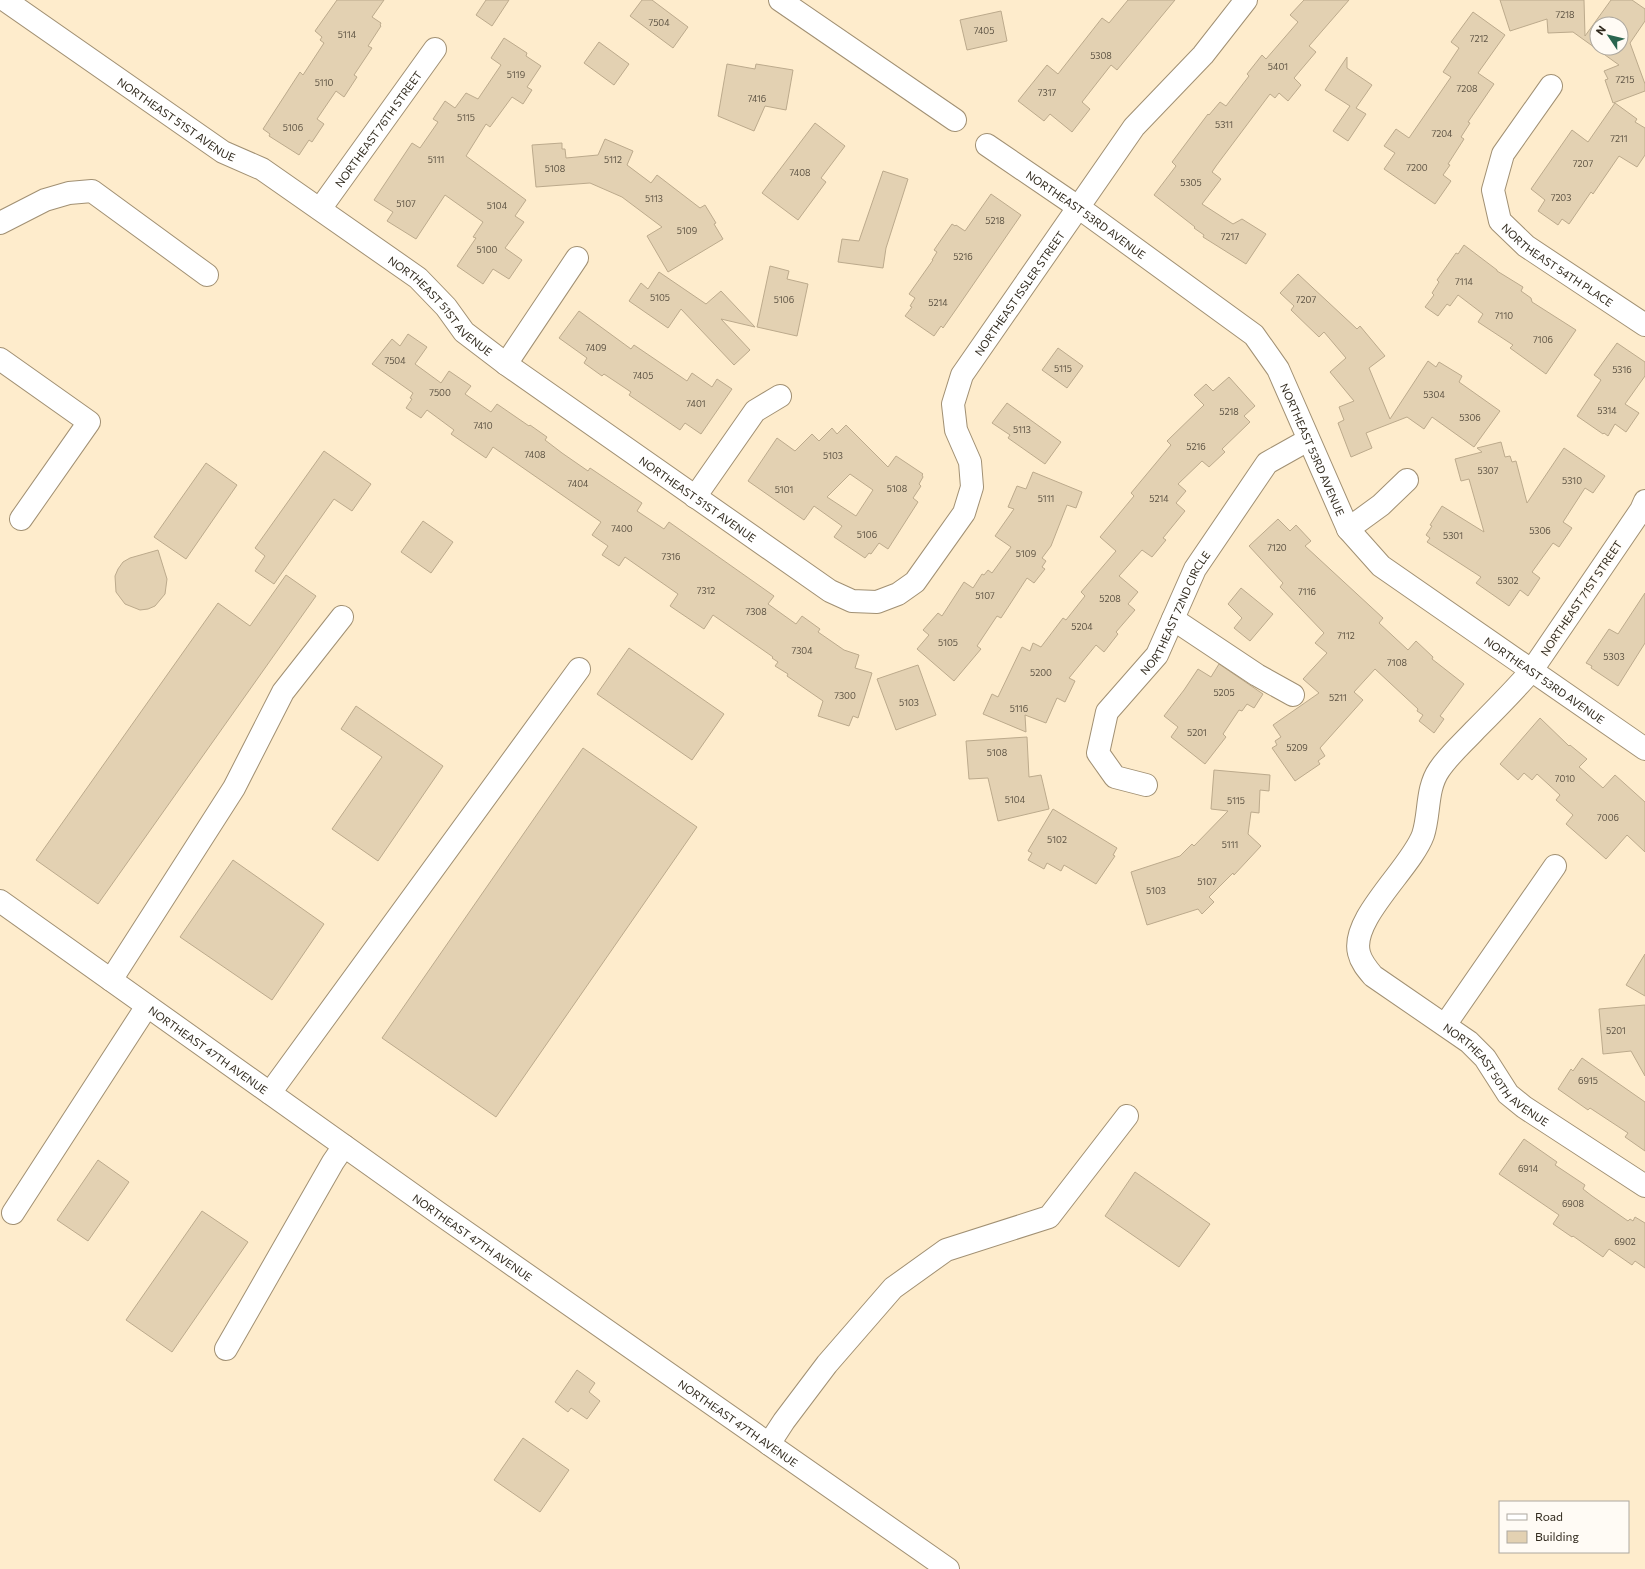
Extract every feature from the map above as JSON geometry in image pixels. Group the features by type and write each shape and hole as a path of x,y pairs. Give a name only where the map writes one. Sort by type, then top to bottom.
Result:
{"street":[{"name":"NORTHEAST 51ST AVENUE","path":"5,0 223,152 262,169 418,278 446,307 464,332 506,364 830,591 852,601 877,602"},
{"path":"780,0 955,120"},
{"name":"NORTHEAST ISSLER STREET","path":"877,602 898,594 915,582 964,513 972,487 970,462 956,430 954,404 962,375 1134,127 1203,55 1246,0"},
{"name":"NORTHEAST 76TH STREET","path":"320,209 435,49"},
{"name":"NORTHEAST 54TH PLACE","path":"1551,86 1503,154 1493,190 1500,221 1526,246 1645,325"},
{"name":"NORTHEAST 53RD AVENUE","path":"987,145 1078,207 1254,335 1278,369 1348,529 1381,566 1645,749"},
{"path":"0,223 45,200 69,193 92,191 207,274"},
{"path":"506,364 577,258"},
{"path":"0,358 89,422 21,519"},
{"path":"695,497 755,411 780,396"},
{"name":"NORTHEAST 72ND CIRCLE","path":"1146,785 1115,777 1098,753 1107,712 1157,655 1195,569 1267,463 1308,440"},
{"path":"1348,529 1381,505 1407,480"},
{"name":"NORTHEAST 71ST STREET","path":"1359,952 1358,938 1364,923 1412,855 1423,836 1431,788 1438,772 1452,753 1515,690 1532,670 1641,510 1645,501"},
{"path":"112,980 234,788 283,692 342,617"},
{"path":"1173,619 1257,675 1293,695"},
{"path":"270,1093 578,669"},
{"path":"1446,1026 1555,866"},
{"name":"NORTHEAST 47TH AVENUE","path":"1,903 112,980 344,1146 948,1569"},
{"name":"NORTHEAST 50TH AVENUE","path":"1359,952 1363,964 1373,976 1469,1042 1485,1058 1508,1094 1524,1108 1645,1186"},
{"path":"13,1213 147,1006"},
{"path":"770,1444 784,1421 827,1364 894,1288 946,1250 1049,1217 1128,1116"},
{"path":"226,1349 333,1162 344,1146"}],"building":[{"path":"337,0 384,0 372,17 381,23 381,26 368,46 372,48 354,75 357,77 344,97 336,91 317,119 324,124 312,142 309,140 299,155 269,136 270,134 263,129 300,72 303,75 324,43 320,40 322,37 315,31"},
{"path":"486,0 509,0 492,26 476,15"},
{"path":"642,0 652,0 688,27 673,48 630,16"},
{"path":"1128,0 1175,0 1117,70 1111,65 1082,102 1090,109 1072,132 1050,114 1044,121 1018,101 1047,65 1058,74 1102,18 1109,23"},
{"path":"1304,0 1349,0 1309,46 1316,52 1294,78 1301,85 1288,101 1279,93 1275,98 1270,94 1216,166 1212,172 1221,179 1202,204 1233,224 1242,219 1266,234 1246,264 1203,237 1204,235 1194,228 1195,227 1154,195 1176,166 1172,162 1208,114 1209,115 1220,102 1226,106 1249,76 1247,74 1262,55 1266,59 1298,22 1290,15"},
{"path":"1500,0 1584,0 1585,36 1589,30 1589,43 1573,32 1548,33 1547,19 1510,31"},
{"path":"1611,0 1632,0 1645,9 1645,21 1630,43 1645,84 1645,91 1613,103 1605,80 1608,79 1604,71 1619,65 1606,56 1629,56 1629,16 1599,16"},
{"path":"1001,11 1007,41 967,50 960,20"},
{"path":"1473,12 1505,35 1478,73 1494,84 1468,122 1470,123 1461,137 1464,139 1448,164 1450,165 1443,175 1451,181 1435,204 1384,169 1395,153 1384,146 1396,129 1409,138 1451,77 1443,72 1459,48 1451,42"},
{"path":"504,38 527,53 526,56 541,66 527,87 532,90 523,104 512,97 490,127 486,124 466,156 526,200 515,216 524,222 505,248 522,260 509,279 493,269 483,284 457,266 476,238 473,237 483,222 445,195 416,239 387,221 393,212 374,200 412,143 420,148 438,122 433,119 445,101 455,108 466,93 478,99 501,65 491,58"},
{"path":"599,42 629,64 614,85 584,63"},
{"path":"1347,57 1347,68 1372,85 1356,108 1366,114 1348,141 1333,131 1350,106 1325,90"},
{"path":"727,64 755,69 756,64 793,70 786,110 765,106 754,131 718,116"},
{"path":"1615,103 1637,119 1635,122 1645,128 1645,155 1637,167 1619,156 1593,194 1591,192 1569,224 1562,219 1558,225 1538,211 1545,200 1531,189 1572,130 1588,142"},
{"path":"815,123 845,146 821,178 826,182 798,220 762,193"},
{"path":"605,139 633,151 627,165 651,183 657,175 700,208 705,205 716,223 714,224 723,239 668,272 647,236 662,227 622,197 590,183 536,187 532,145 562,143 562,149 565,149 566,158 598,155"},
{"path":"883,171 908,179 886,248 883,268 838,262 842,239 859,241"},
{"path":"991,194 1021,215 943,328 941,326 934,336 905,316 912,307 910,306 915,298 909,294 933,260 937,252 934,250 952,224 965,231"},
{"path":"1464,245 1497,271 1523,287 1521,291 1531,298 1532,302 1576,330 1546,374 1510,348 1513,345 1478,322 1483,314 1458,295 1450,306 1447,304 1438,316 1425,307 1434,295 1432,293 1439,282 1437,280 1456,253 1458,254"},
{"path":"770,266 789,271 787,279 808,284 797,336 757,327"},
{"path":"659,272 706,304 721,291 755,327 721,319 750,350 734,365 681,309 668,328 629,301 641,283 648,289"},
{"path":"1298,274 1357,329 1360,326 1385,356 1369,368 1390,419 1428,361 1436,367 1439,362 1462,376 1459,382 1500,411 1474,447 1432,417 1424,429 1407,417 1366,433 1372,448 1351,457 1338,423 1344,420 1339,407 1354,401 1330,372 1346,358 1324,332 1319,337 1291,310 1294,306 1280,293"},
{"path":"579,311 631,349 634,345 687,381 692,373 712,387 717,379 732,389 701,434 685,423 680,430 629,395 631,392 604,374 602,376 584,363 587,358 559,338"},
{"path":"408,334 427,347 415,364 441,383 449,371 471,386 465,394 491,412 497,404 529,426 530,425 547,437 545,440 562,453 588,471 590,468 642,503 637,511 664,529 669,522 774,596 768,604 796,624 802,616 820,629 818,632 844,650 859,655 855,668 872,673 858,718 853,716 849,726 818,716 823,701 775,666 778,662 772,658 773,657 713,615 704,629 670,606 678,594 625,557 619,566 602,555 608,546 592,535 601,522 493,447 486,458 451,434 454,430 427,410 421,418 406,408 412,399 410,398 413,393 372,364 392,339 400,346"},
{"path":"1617,343 1645,362 1645,376 1625,404 1639,413 1626,432 1615,424 1608,436 1577,416 1601,380 1594,375"},
{"path":"1058,348 1083,366 1067,388 1042,370"},
{"path":"1229,377 1255,406 1244,416 1250,422 1222,449 1225,452 1209,467 1202,461 1178,484 1186,491 1176,503 1185,511 1163,538 1166,540 1152,557 1142,550 1119,576 1138,592 1128,604 1135,610 1116,632 1118,634 1104,652 1096,645 1069,678 1075,681 1065,702 1057,698 1046,723 1025,715 1026,732 983,714 992,694 998,697 1022,647 1030,651 1033,643 1041,647 1063,618 1066,620 1085,596 1081,592 1116,551 1100,537 1134,496 1131,493 1171,445 1167,441 1204,405 1194,395 1206,384 1213,391"},
{"path":"1007,403 1061,442 1045,464 1008,438 1010,435 992,423"},
{"path":"846,425 888,467 896,456 923,474 919,484 921,486 913,498 918,502 888,549 879,543 871,554 869,553 865,558 834,537 842,526 814,506 804,520 748,481 777,438 795,451 812,434 819,441 832,428 837,434","holes":["850,474 873,490 856,516 827,497"]},
{"path":"1501,442 1505,457 1510,456 1512,462 1516,461 1527,503 1564,448 1605,476 1593,493 1585,488 1563,522 1572,528 1559,547 1553,543 1532,572 1540,578 1528,596 1520,590 1509,606 1476,583 1481,577 1427,542 1430,538 1426,535 1432,526 1430,525 1442,506 1484,532 1469,479 1461,481 1455,459 1482,452 1477,448"},
{"path":"324,451 371,484 352,511 334,499 274,584 255,571 265,556 255,548"},
{"path":"206,463 237,485 186,559 154,537"},
{"path":"1033,472 1082,492 1076,508 1067,505 1051,546 1042,558 1046,561 1042,567 1045,569 1034,583 1027,578 1001,618 997,616 977,646 981,649 954,681 917,649 929,635 923,630 938,613 942,616 964,582 973,588 982,574 984,575 988,570 992,573 1011,547 995,536 1014,509 1008,507 1017,486 1026,489"},
{"path":"1278,519 1290,531 1296,525 1311,541 1305,546 1383,618 1379,623 1408,650 1416,641 1433,657 1432,659 1464,684 1440,716 1444,719 1434,733 1419,721 1423,715 1417,711 1418,709 1375,669 1354,692 1363,700 1320,748 1325,756 1318,761 1320,764 1295,781 1272,748 1277,745 1275,741 1281,737 1273,725 1319,693 1303,679 1327,653 1315,643 1324,633 1280,587 1283,583 1249,546"},
{"path":"423,521 453,542 431,573 401,552"},
{"path":"158,550 167,579 165,594 155,606 148,609 140,610 125,604 116,592 115,576 118,569 123,562 130,558"},
{"path":"286,575 316,596 98,904 36,860 218,603 250,626"},
{"path":"1241,588 1273,614 1250,641 1234,628 1242,618 1228,604"},
{"path":"1645,593 1645,643 1618,686 1586,663 1609,629 1618,634"},
{"path":"629,648 724,714 692,760 597,694"},
{"path":"1219,664 1263,694 1254,708 1247,704 1242,711 1239,710 1223,734 1226,737 1205,764 1171,737 1178,727 1164,716 1198,669 1211,677"},
{"path":"918,665 936,715 896,730 877,679"},
{"path":"356,706 443,766 378,861 332,829 382,757 341,729"},
{"path":"1540,718 1569,746 1570,745 1587,759 1579,767 1603,788 1615,775 1645,802 1645,852 1627,835 1606,859 1566,824 1573,815 1556,800 1560,795 1537,774 1532,780 1524,773 1518,780 1500,764"},
{"path":"1027,737 1029,777 1041,775 1049,809 998,821 988,778 969,779 966,741"},
{"path":"583,748 697,827 496,1117 382,1038"},
{"path":"1214,770 1270,775 1269,791 1260,790 1259,813 1251,812 1248,834 1261,846 1234,875 1233,873 1209,897 1214,902 1202,914 1198,909 1147,925 1131,872 1180,856 1192,844 1194,846 1228,811 1211,809"},
{"path":"1053,809 1117,848 1113,855 1115,856 1096,884 1064,865 1061,871 1047,863 1044,869 1028,860 1032,853 1028,851"},
{"path":"233,860 324,924 272,1000 180,937"},
{"path":"1645,954 1645,996 1626,985"},
{"path":"1645,1005 1645,1076 1631,1051 1603,1054 1599,1009"},
{"path":"1582,1058 1645,1102 1645,1151 1625,1137 1628,1133 1590,1108 1588,1110 1558,1089 1571,1069 1573,1071"},
{"path":"1524,1139 1557,1162 1555,1165 1585,1185 1583,1189 1628,1221 1630,1219 1633,1221 1635,1217 1645,1223 1645,1268 1635,1261 1632,1265 1609,1249 1603,1257 1553,1224 1559,1215 1499,1174"},
{"path":"98,1160 129,1182 88,1241 57,1220"},
{"path":"1135,1172 1210,1224 1179,1267 1105,1216"},
{"path":"202,1211 248,1242 172,1352 126,1320"},
{"path":"577,1370 595,1383 589,1392 600,1401 587,1419 571,1408 568,1412 555,1402"},
{"path":"523,1438 569,1470 540,1512 494,1480"}]}
